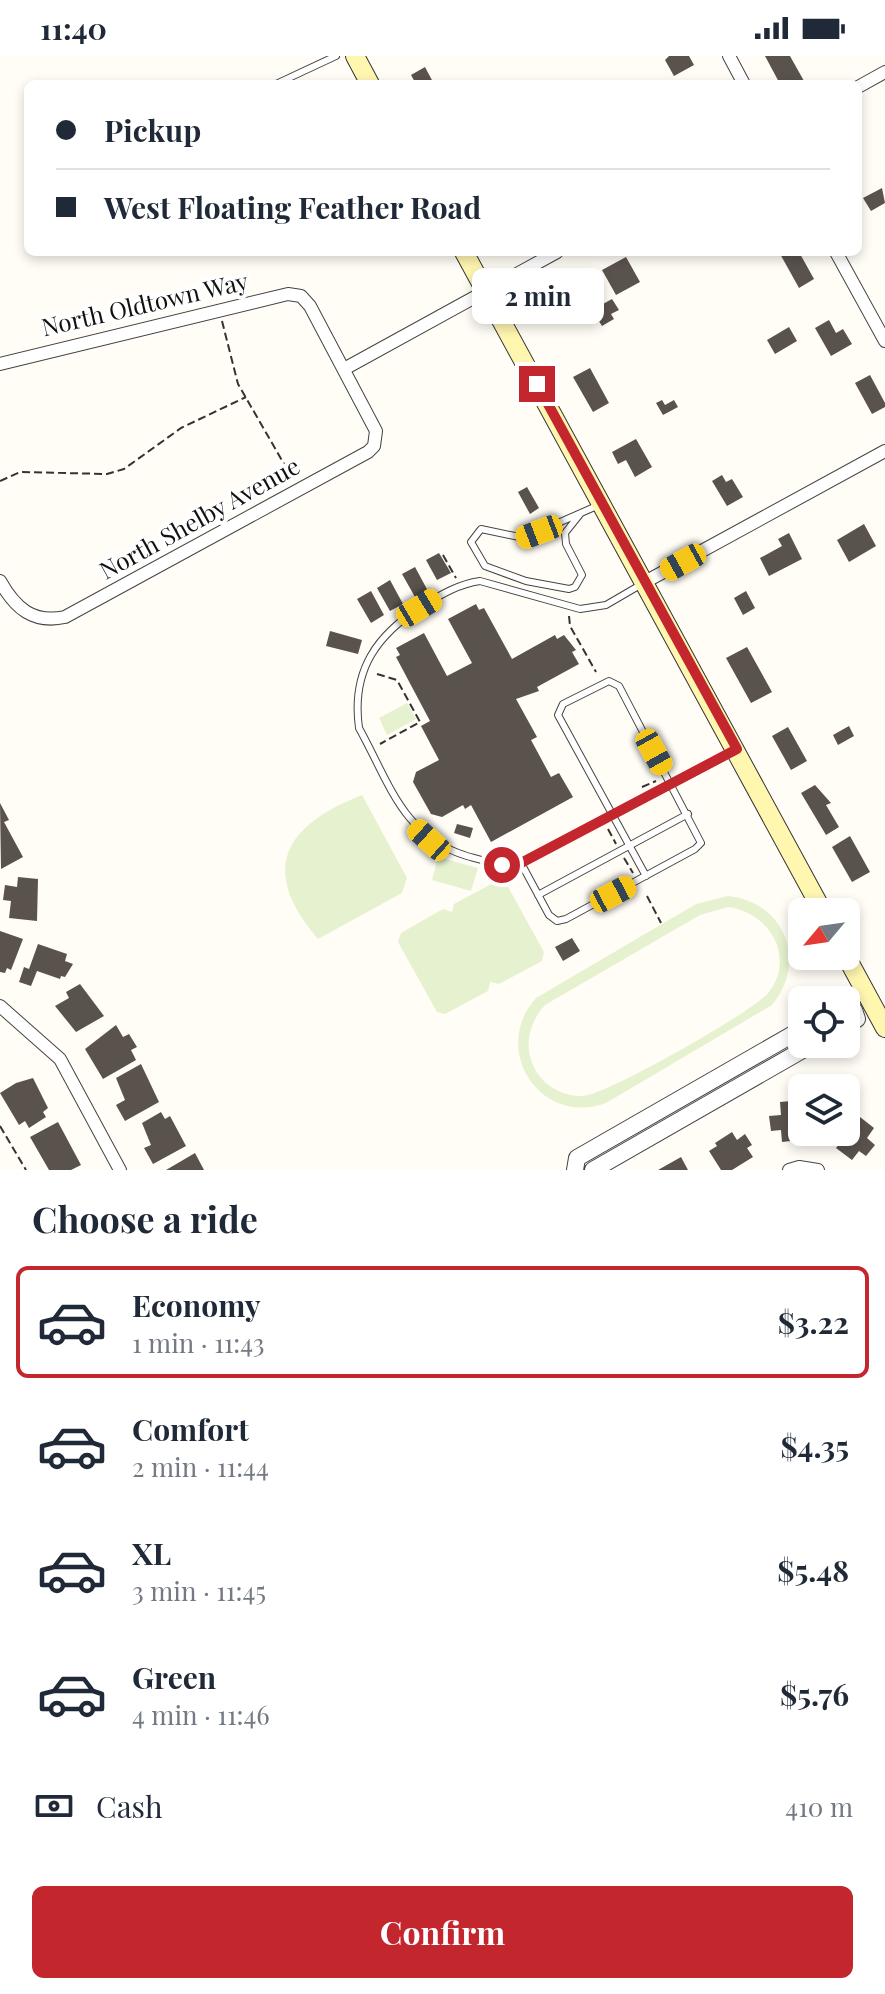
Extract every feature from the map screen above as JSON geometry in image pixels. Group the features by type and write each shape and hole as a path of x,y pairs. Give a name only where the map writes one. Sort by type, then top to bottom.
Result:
{"main road":[{"path":"355,56 368,80"},
{"path":"466,256 816,898"},
{"path":"860,1013 885,1028"}],"street":[{"path":"729,56 742,80"},
{"path":"862,85 885,72"},
{"path":"344,369 550,256"},
{"path":"838,256 885,341"},
{"name":"North Oldtown Way","path":"0,364 273,297 301,296 310,306 344,369"},
{"name":"North Shelby Avenue","path":"0,581 20,609 50,620 65,617 368,452 376,439 374,423 344,369"},
{"path":"645,582 885,451"},
{"path":"0,1006 60,1059 120,1170"},
{"path":"575,1170 577,1158 788,1037"},
{"path":"593,1170 789,1058"},
{"path":"789,1170 816,1169"}],"lane":[{"path":"285,80 336,56"},
{"path":"581,513 565,533 566,544 582,575 575,587 569,589 526,581 485,566 471,542 481,529 524,538 602,503"},
{"path":"645,582 606,605 580,609 480,581 464,583 394,623 379,638 369,659 357,710 359,728 411,824 429,840 458,853 498,865 521,863 737,749"},
{"path":"521,863 549,915 557,921 646,876 701,843 619,686 609,681 597,684 563,704 558,715 646,876"},
{"path":"538,895 688,814"}],"path":[{"path":"221,320 232,371 291,476"},
{"path":"0,481 20,472 107,474 124,469 181,428 246,397"},
{"path":"443,555 456,579"},
{"path":"569,612 570,626 596,672"},
{"path":"377,674 397,680 420,722 380,744"},
{"path":"642,787 660,777"},
{"path":"608,828 617,846"},
{"path":"624,857 633,875"},
{"path":"647,896 661,923"},
{"path":"0,1126 26,1170"}],"green space":[{"path":"407,703 416,719 387,735 379,718"},
{"path":"362,795 407,878 402,893 318,939 289,892 285,871 288,853 298,836 314,821"},
{"path":"438,857 478,868 471,891 432,880"},
{"path":"497,881 506,883 544,952 542,961 499,984 490,982 488,991 445,1014 437,1012 398,942 401,933 443,909 452,912 454,904"},
{"path":"728,896 748,901 764,910 776,922 788,949 788,971 783,988 772,1005 606,1103 582,1107 561,1104 543,1094 529,1079 521,1060 518,1039 523,1018 536,998 696,904","holes":["728,907 756,917 774,938 780,965 777,979 758,1002 679,1051 597,1092 583,1096 568,1094 554,1089 542,1079 531,1059 529,1042 535,1019 545,1005 700,915"]}],"building":[{"path":"669,56 689,56 694,65 674,76 665,60"},
{"path":"765,56 790,56 803,80 778,80"},
{"path":"425,67 432,80 414,80 411,75"},
{"path":"882,188 885,203 871,211 863,198"},
{"path":"781,256 801,256 814,279 799,288"},
{"path":"626,257 640,282 616,295 602,270"},
{"path":"612,299 619,310 611,314 614,319 602,326 592,310"},
{"path":"829,320 836,333 843,329 852,344 831,356 815,328"},
{"path":"789,327 797,341 775,354 767,340"},
{"path":"590,368 609,403 593,412 573,377"},
{"path":"870,375 885,403 885,407 872,414 855,383"},
{"path":"662,400 665,405 674,400 678,407 663,415 656,403"},
{"path":"636,439 652,467 635,477 626,460 618,464 612,452"},
{"path":"722,475 726,482 732,479 743,497 727,506 712,481"},
{"path":"527,487 539,508 530,514 518,492"},
{"path":"864,524 876,546 849,562 837,540"},
{"path":"789,533 802,559 769,576 760,558 782,546 778,539"},
{"path":"439,553 451,573 437,580 426,560"},
{"path":"415,567 428,591 415,597 402,574"},
{"path":"390,580 403,604 390,611 377,588"},
{"path":"371,591 384,615 371,623 357,599"},
{"path":"746,591 755,608 743,615 734,598"},
{"path":"476,604 479,610 484,608 512,659 555,635 557,639 564,635 576,650 572,652 579,664 537,687 539,691 516,699 537,737 531,740 551,777 559,773 573,797 491,842 471,805 465,809 463,805 442,817 431,814 413,782 416,772 439,760 421,726 430,721 396,657 400,655 396,648 424,633 447,676 472,663 448,619"},
{"path":"330,631 362,640 358,654 326,646"},
{"path":"747,647 772,692 751,703 726,658"},
{"path":"849,726 854,736 838,745 833,735"},
{"path":"788,727 807,761 791,770 772,736"},
{"path":"815,785 831,803 826,805 839,827 826,835 801,793"},
{"path":"0,803 9,820 4,822 23,857 1,869"},
{"path":"457,824 473,828 470,838 454,833"},
{"path":"850,836 870,872 852,882 832,847"},
{"path":"18,877 38,879 37,921 9,918 11,901 3,900 5,885 17,887"},
{"path":"0,931 23,939 11,970 7,968 5,973 0,972"},
{"path":"572,938 580,951 563,961 555,947"},
{"path":"38,944 67,954 65,961 73,964 65,977 61,976 60,979 37,971 31,986 19,982 24,967 29,969"},
{"path":"80,984 104,1016 76,1032 55,1006 69,998 66,992"},
{"path":"116,1025 123,1037 129,1034 137,1047 131,1050 136,1060 103,1079 85,1049"},
{"path":"141,1064 159,1102 125,1121 116,1105 125,1100 116,1078"},
{"path":"33,1078 48,1108 43,1112 46,1117 29,1128 25,1121 19,1125 0,1093 16,1083"},
{"path":"788,1101 788,1141 782,1142 781,1130 771,1131 769,1116 781,1115 780,1102"},
{"path":"161,1112 165,1119 170,1116 186,1146 153,1164 144,1148 151,1145 142,1123"},
{"path":"860,1117 874,1128 867,1138 875,1145 866,1156 859,1151 852,1160 836,1148 860,1146"},
{"path":"58,1122 81,1165 71,1170 49,1170 30,1137"},
{"path":"732,1132 737,1140 745,1134 752,1145 747,1148 753,1157 732,1170 721,1170 709,1151"},
{"path":"195,1153 204,1170 166,1170"},
{"path":"681,1157 688,1170 658,1170"}],"route":[{"path":"502,865 521,863 737,749 537,384"}]}
